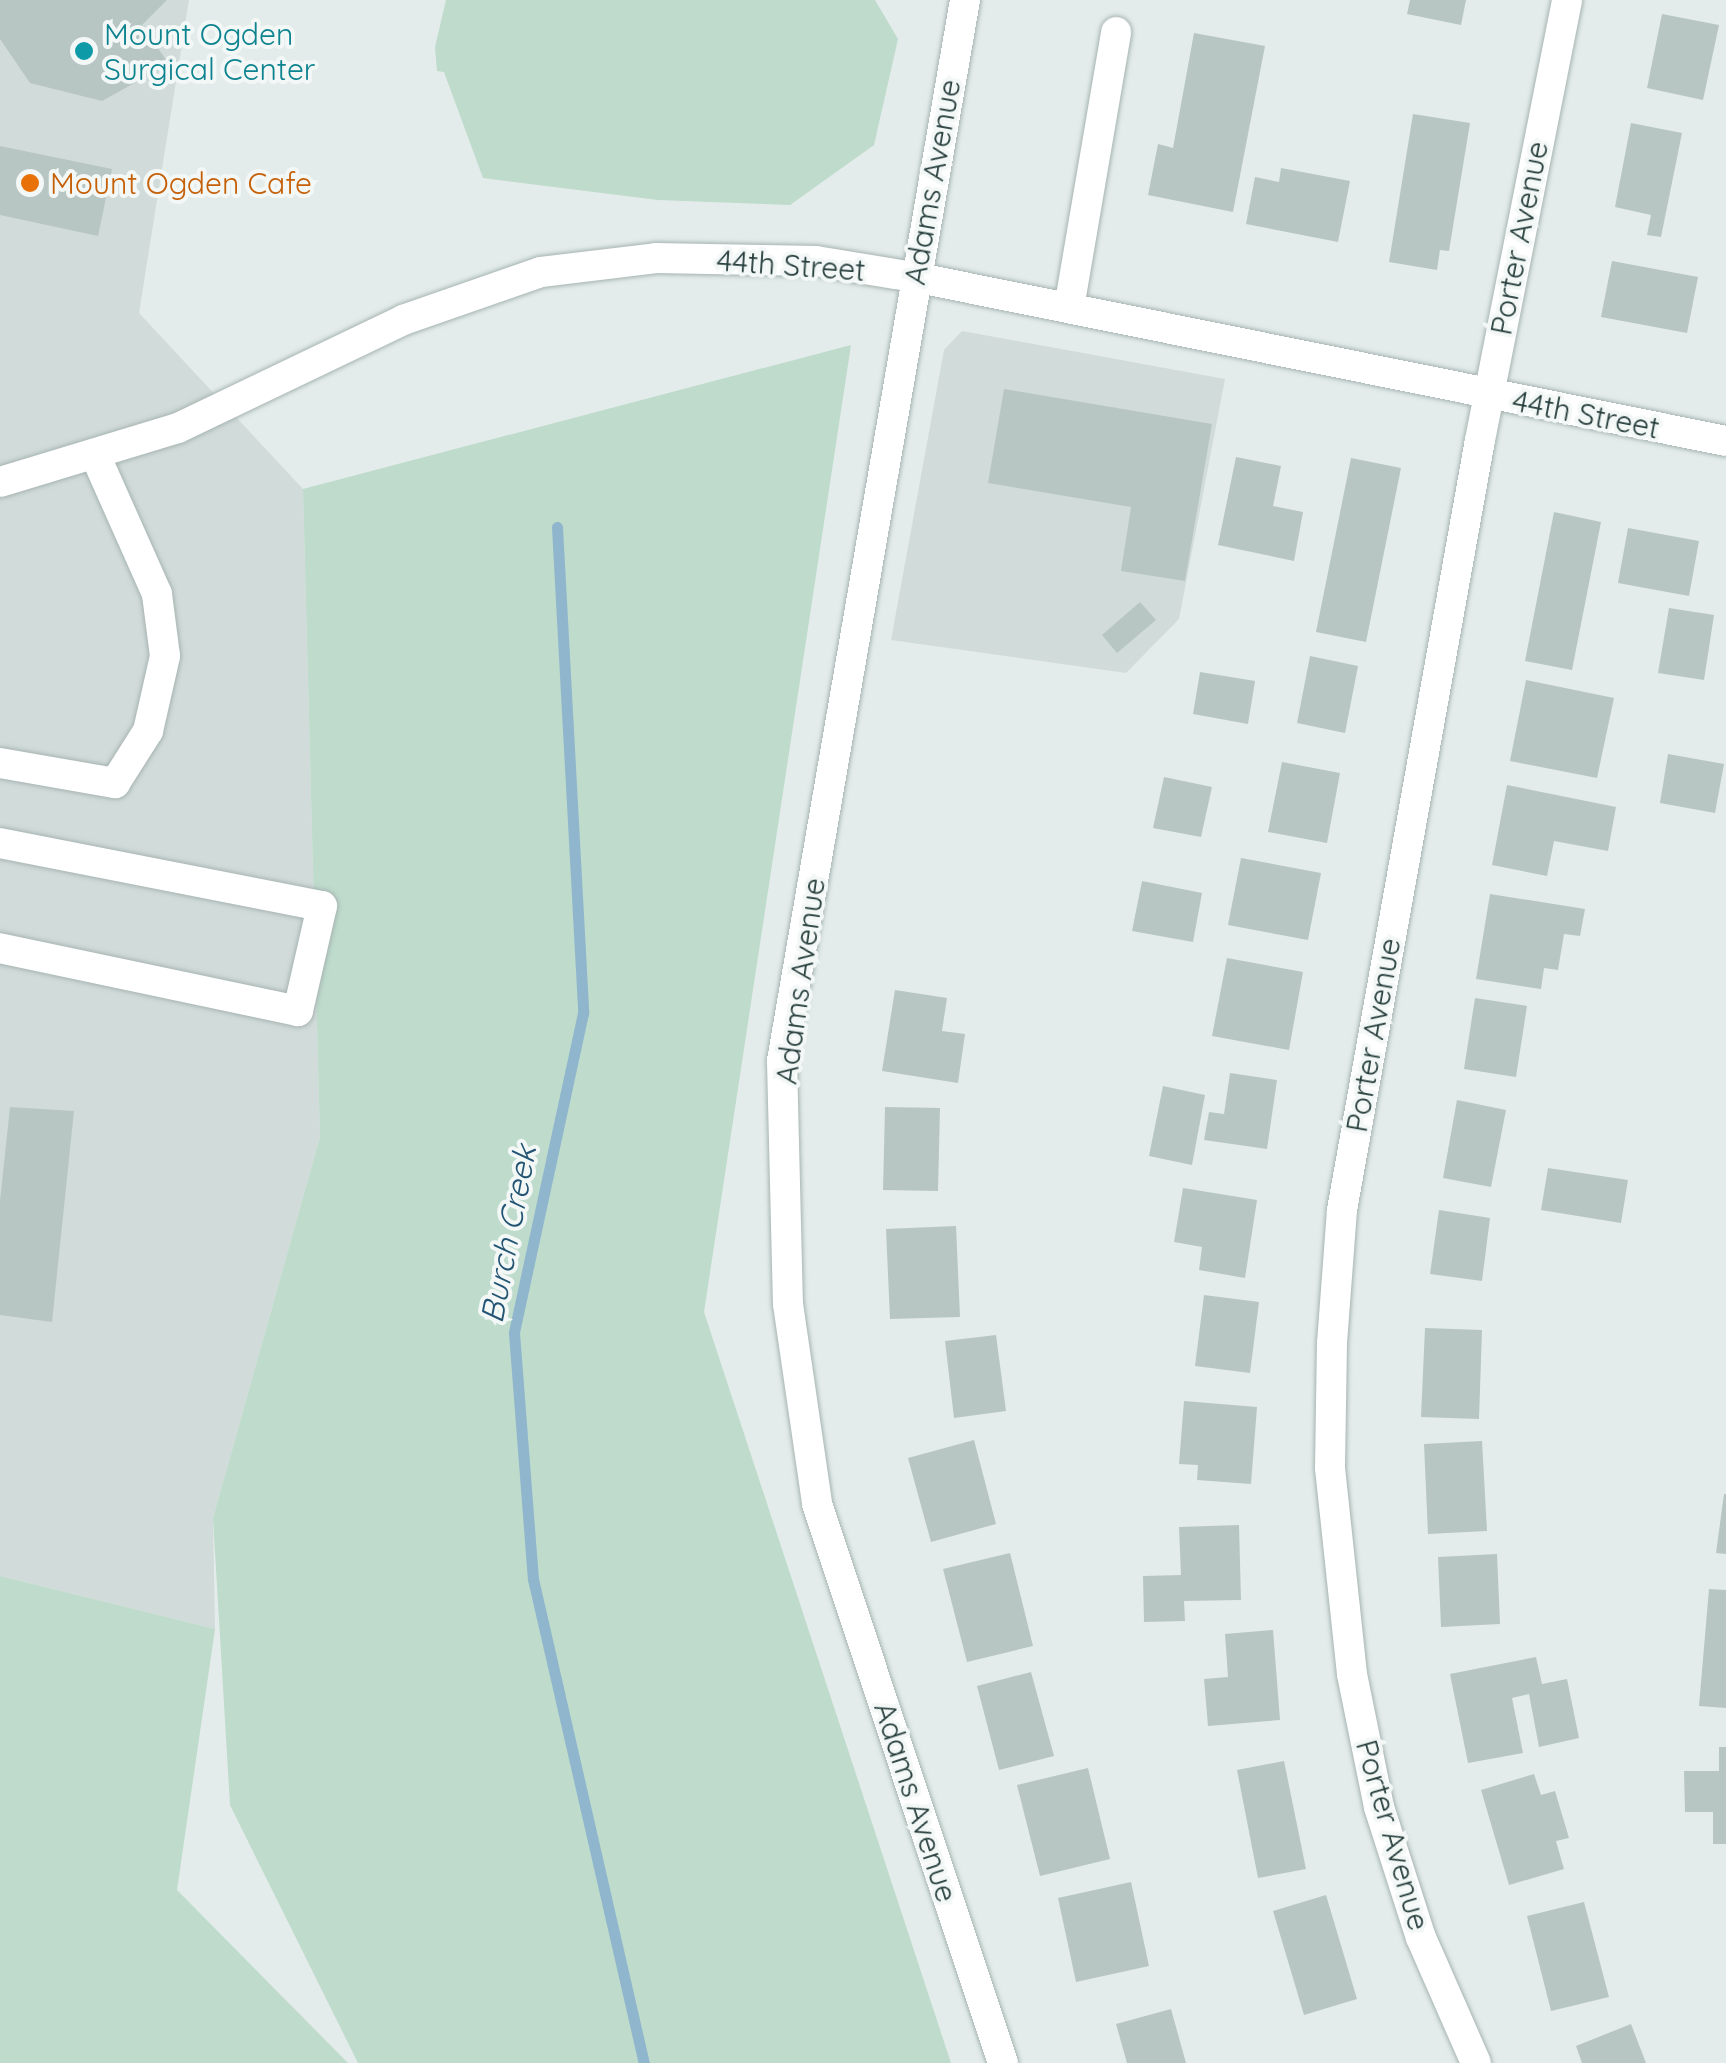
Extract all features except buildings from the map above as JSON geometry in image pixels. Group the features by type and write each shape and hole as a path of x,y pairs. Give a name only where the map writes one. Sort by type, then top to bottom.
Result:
{"street":[{"name":"Adams Avenue","path":"966,0 914,277 782,1061 788,1304 817,1504 1003,2063"},
{"name":"Porter Avenue","path":"1476,2063 1422,1938 1379,1807 1350,1657 1330,1468 1342,1210 1488,395 1567,0"},
{"path":"1069,308 1116,32"},
{"name":"44th Street","path":"0,482 178,428 403,320 542,272 656,258 816,260 1726,441"},
{"path":"0,763 114,783 148,732 164,656 157,594 95,456"},
{"path":"0,842 322,906 298,1011 0,948"}],"shaded area":[{"path":"0,0 189,0 139,313 303,489 320,1137 213,1518 215,1629 0,1576"},
{"path":"962,331 1225,379 1179,619 1126,673 891,640 944,350"}],"green space":[{"path":"446,0 875,0 898,39 874,145 790,205 658,200 483,178 444,72 437,71 435,47"},
{"path":"851,345 704,1312 951,2063 358,2063 230,1805 213,1518 320,1137 303,489"},
{"path":"0,1576 215,1629 177,1890 348,2063 0,2063"}],"waterway":[{"name":"Burch Creek","path":"557,527 583,1013 514,1333 533,1579 644,2063"}],"place":[{"name":"Mount Ogden Surgical Center","path":"84,51"},
{"name":"Mount Ogden Cafe","path":"30,183"}]}
